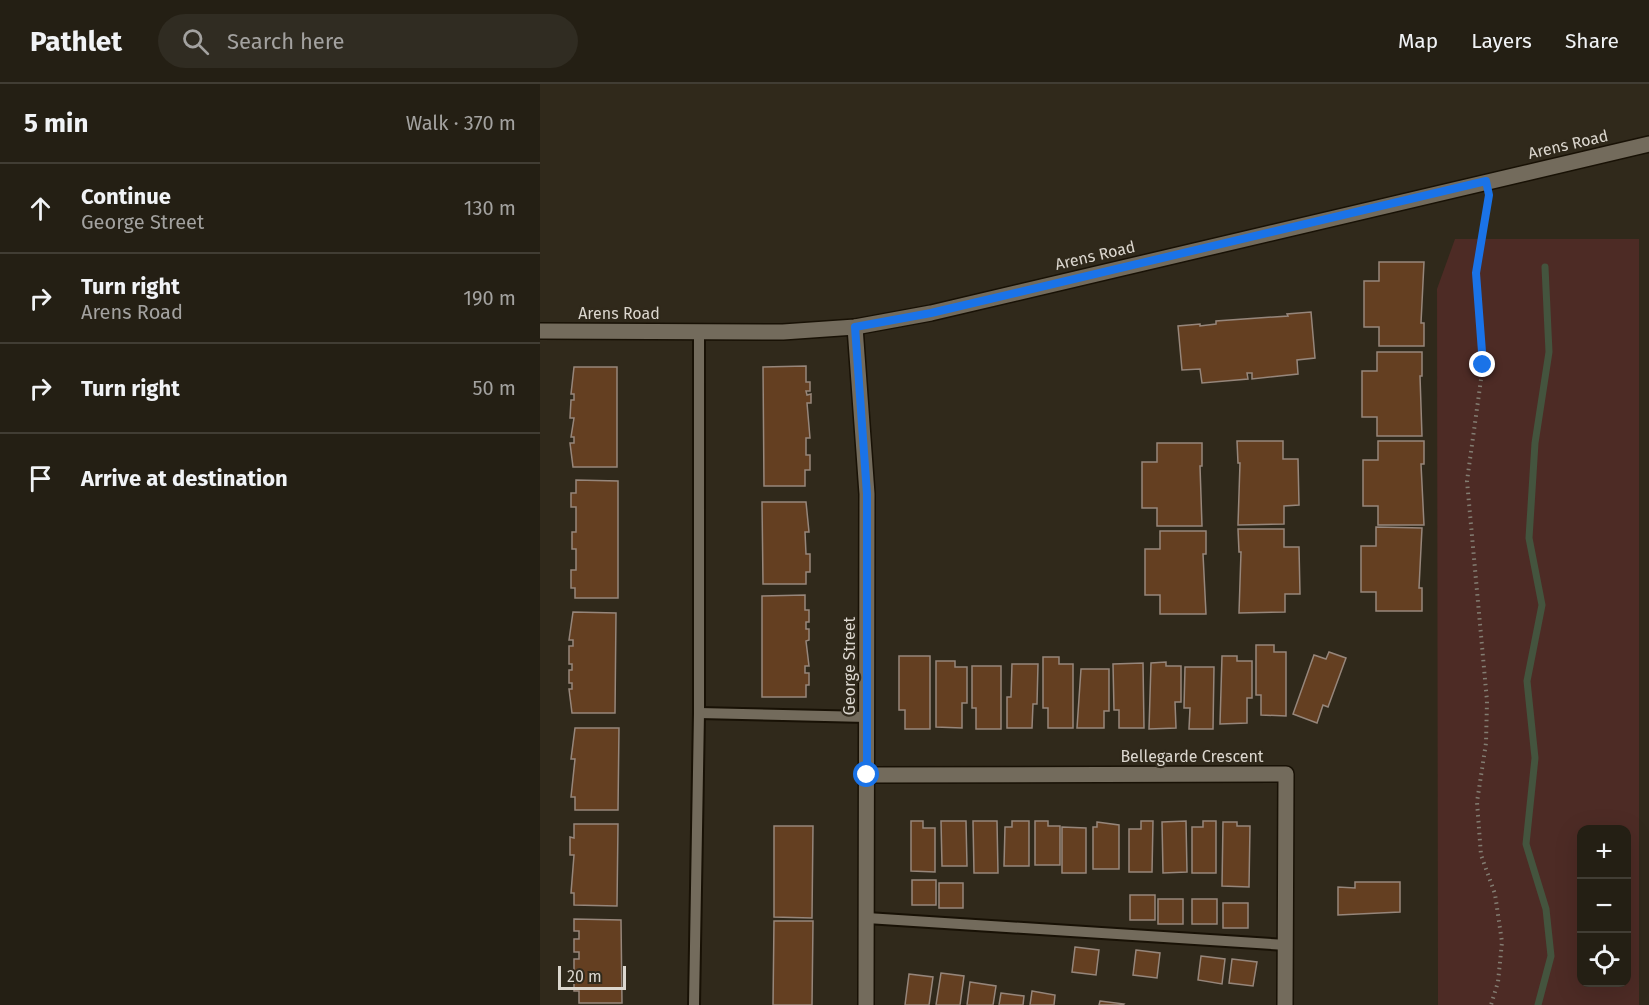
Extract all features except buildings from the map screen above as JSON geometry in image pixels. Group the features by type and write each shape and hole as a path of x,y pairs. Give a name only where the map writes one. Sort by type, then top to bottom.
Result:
{"street":[{"name":"Arens Road","path":"540,331 783,332 855,327 931,313 1649,144"},
{"name":"George Street","path":"855,327 867,494 866,1005"},
{"name":"Bellegarde Crescent","path":"867,775 1286,774 1286,1005"}],"lane":[{"path":"694,1005 699,713 699,332"},
{"path":"699,713 867,717"},
{"path":"867,918 1286,945"}],"path":[{"path":"1486,181 1489,195 1476,273 1483,365 1467,481 1487,701 1486,743 1477,802 1481,855 1495,894 1502,942 1498,982 1491,1005"}],"shaded area":[{"path":"1455,239 1639,239 1639,1005 1438,1005 1437,289"}],"waterway":[{"path":"1538,1005 1551,956 1546,909 1526,844 1535,758 1527,681 1542,605 1529,538 1535,443 1549,352 1545,267"}],"route":[{"path":"867,775 867,494 864,426 855,327 931,313 1486,181 1489,195 1476,273 1483,365"}]}
